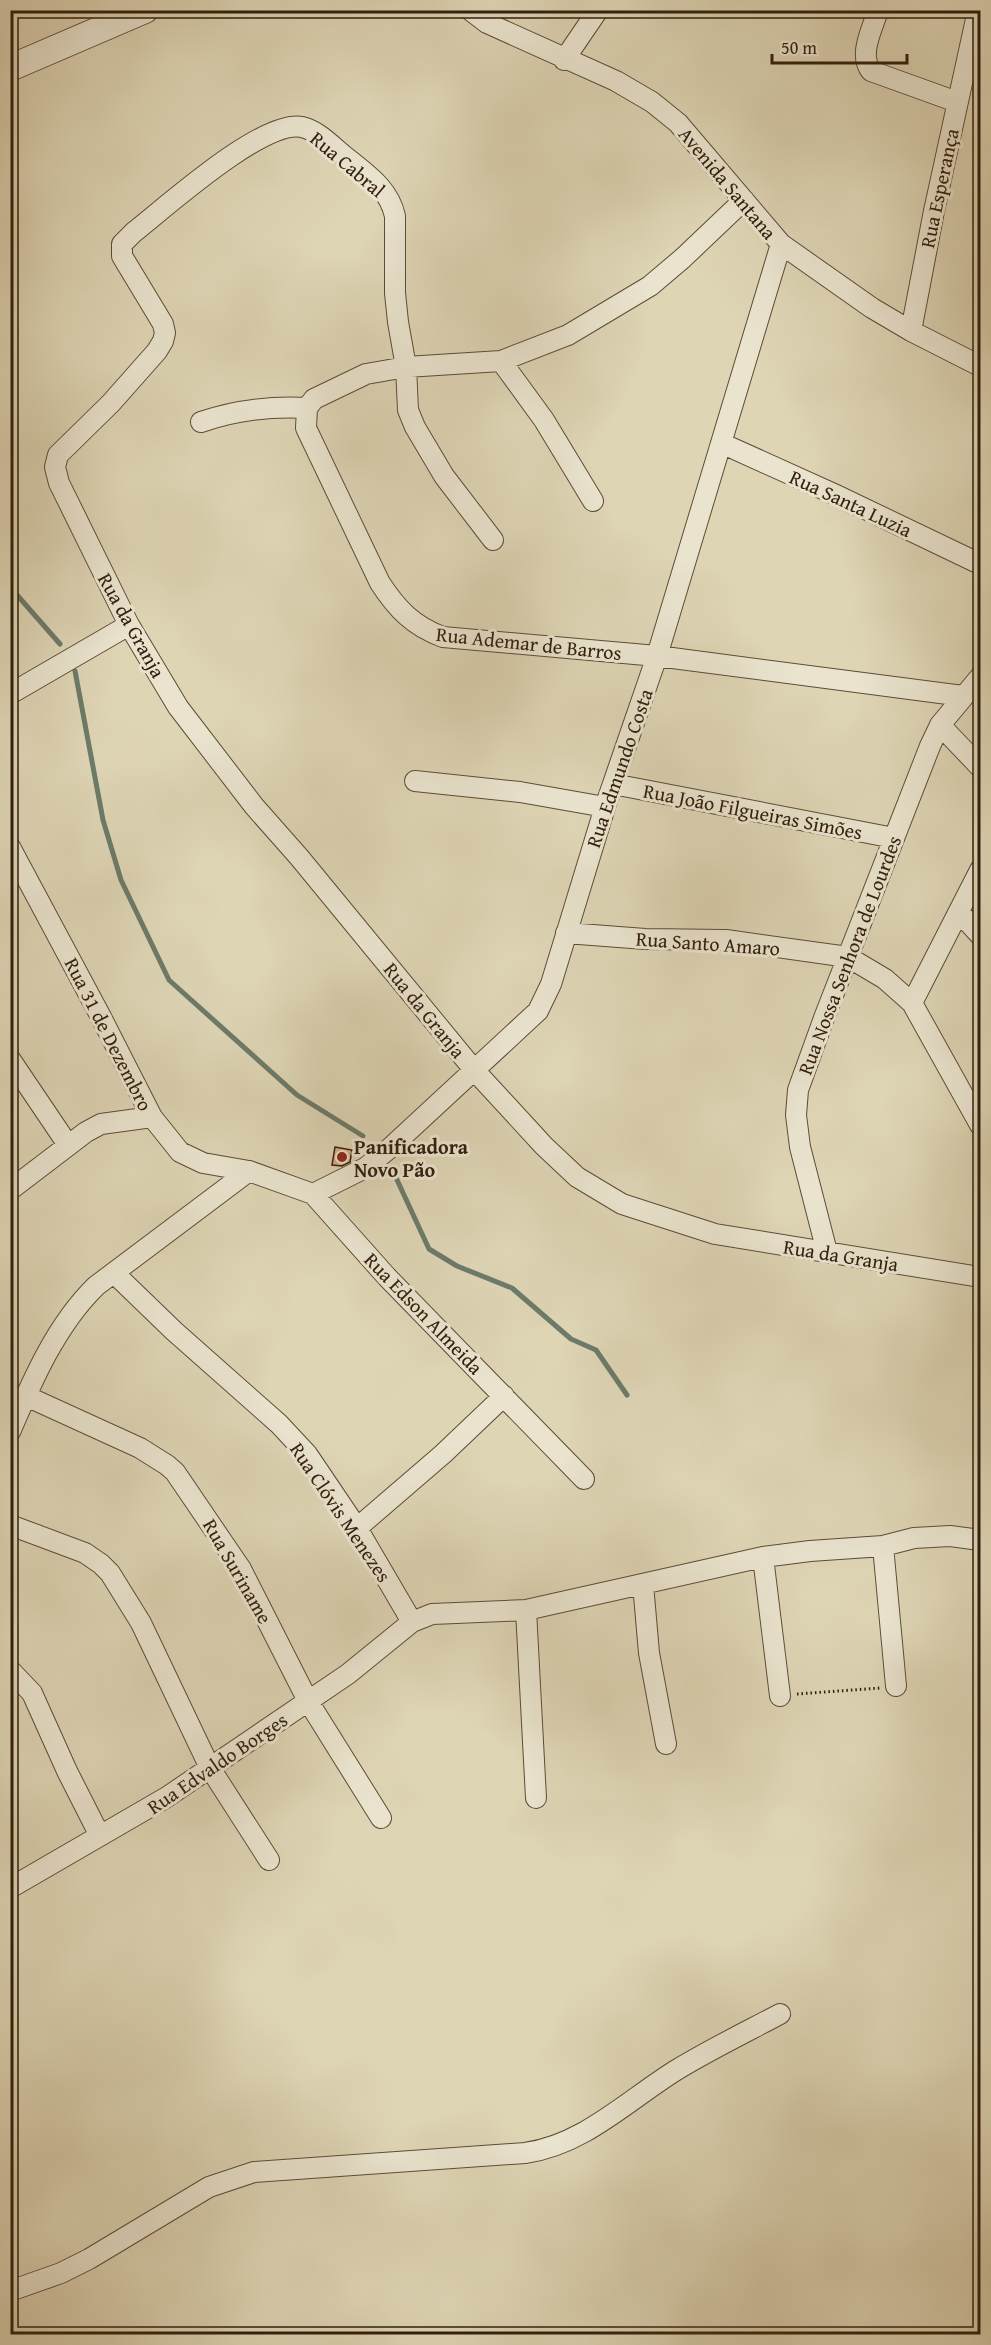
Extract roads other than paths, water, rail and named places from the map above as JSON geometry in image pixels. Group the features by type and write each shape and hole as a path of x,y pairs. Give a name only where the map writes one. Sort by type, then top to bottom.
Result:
{"street":[{"path":"10,68 145,10"},
{"name":"Avenida Santana","path":"470,10 487,23 564,60 616,81 652,102 678,123 781,244 872,308 911,331 981,366"},
{"path":"564,60 598,10"},
{"path":"878,10 866,51 866,63 871,71 957,102"},
{"name":"Rua Esperança","path":"911,331 978,10"},
{"name":"Rua Cabral","path":"59,483 55,467 58,455 111,403 157,351 163,341 165,333 163,324 122,256 122,244 229,156 278,129 294,126 316,133 374,180 392,204 395,216 395,293 406,367 408,410 444,476 493,540"},
{"path":"201,422 229,412 285,407 307,408 321,394 366,374 406,367 501,361 568,335 650,286 744,200"},
{"name":"Rua Edmundo Costa","path":"313,1194 371,1164 538,1011 558,964 605,807 657,656 781,244"},
{"path":"501,361 544,420 593,501"},
{"name":"Rua Ademar de Barros","path":"307,408 306,428 380,583 395,606 425,630 442,637 657,656 963,696"},
{"name":"Rua Santa Luzia","path":"721,443 981,564"},
{"name":"Rua da Granja","path":"59,483 129,625 178,707 254,806 299,857 475,1071 544,1146 577,1177 622,1204 716,1234 981,1277"},
{"path":"10,694 129,625"},
{"name":"Rua Nossa Senhora de Lourdes","path":"827,1252 800,1147 796,1115 798,1090 921,765 940,725 981,677"},
{"path":"940,725 981,767"},
{"path":"416,781 519,792 605,807"},
{"name":"Rua João Filgueiras Simões","path":"613,784 894,838"},
{"name":"Rua 31 de Dezembro","path":"10,847 152,1117 180,1152 203,1164 249,1171"},
{"path":"912,1003 981,870"},
{"path":"959,912 981,935"},
{"name":"Rua Santo Amaro","path":"566,933 645,939 726,940 849,957 885,979 912,1003 981,1125"},
{"path":"10,1059 69,1145"},
{"path":"14,1184 101,1124 152,1117"},
{"path":"10,1432 59,1334 83,1298 249,1171"},
{"name":"Rua Edson Almeida","path":"249,1171 313,1194 387,1277 584,1479"},
{"name":"Rua Clóvis Menezes","path":"114,1273 174,1331 279,1424 307,1454 357,1528 412,1622"},
{"name":"Rua Suriname","path":"26,1396 140,1448 175,1472 241,1569 308,1701 381,1818"},
{"path":"357,1528 443,1454 504,1396"},
{"path":"10,1525 85,1553 110,1573 141,1623 210,1768 269,1860"},
{"path":"412,1622 432,1614 526,1610 762,1557 883,1546 914,1538 950,1536 981,1540"},
{"path":"883,1546 896,1686"},
{"path":"762,1557 780,1696"},
{"path":"643,1584 649,1653 666,1744"},
{"path":"526,1610 536,1798"},
{"name":"Rua Edvaldo Borges","path":"10,1888 167,1797 348,1674 412,1622"},
{"path":"10,1670 32,1693 67,1771 100,1836"},
{"path":"10,2291 61,2273 89,2259 209,2187 254,2172 525,2152 553,2146 583,2132 680,2068 780,2014"}],"waterway":[{"path":"10,587 60,644"},
{"path":"75,671 103,820 121,880 169,980 297,1095 363,1136"},
{"path":"392,1169 429,1249 457,1266 512,1288 571,1339 596,1350 627,1395"}],"place":[{"name":"Panificadora Novo Pão","path":"342,1157"}]}
